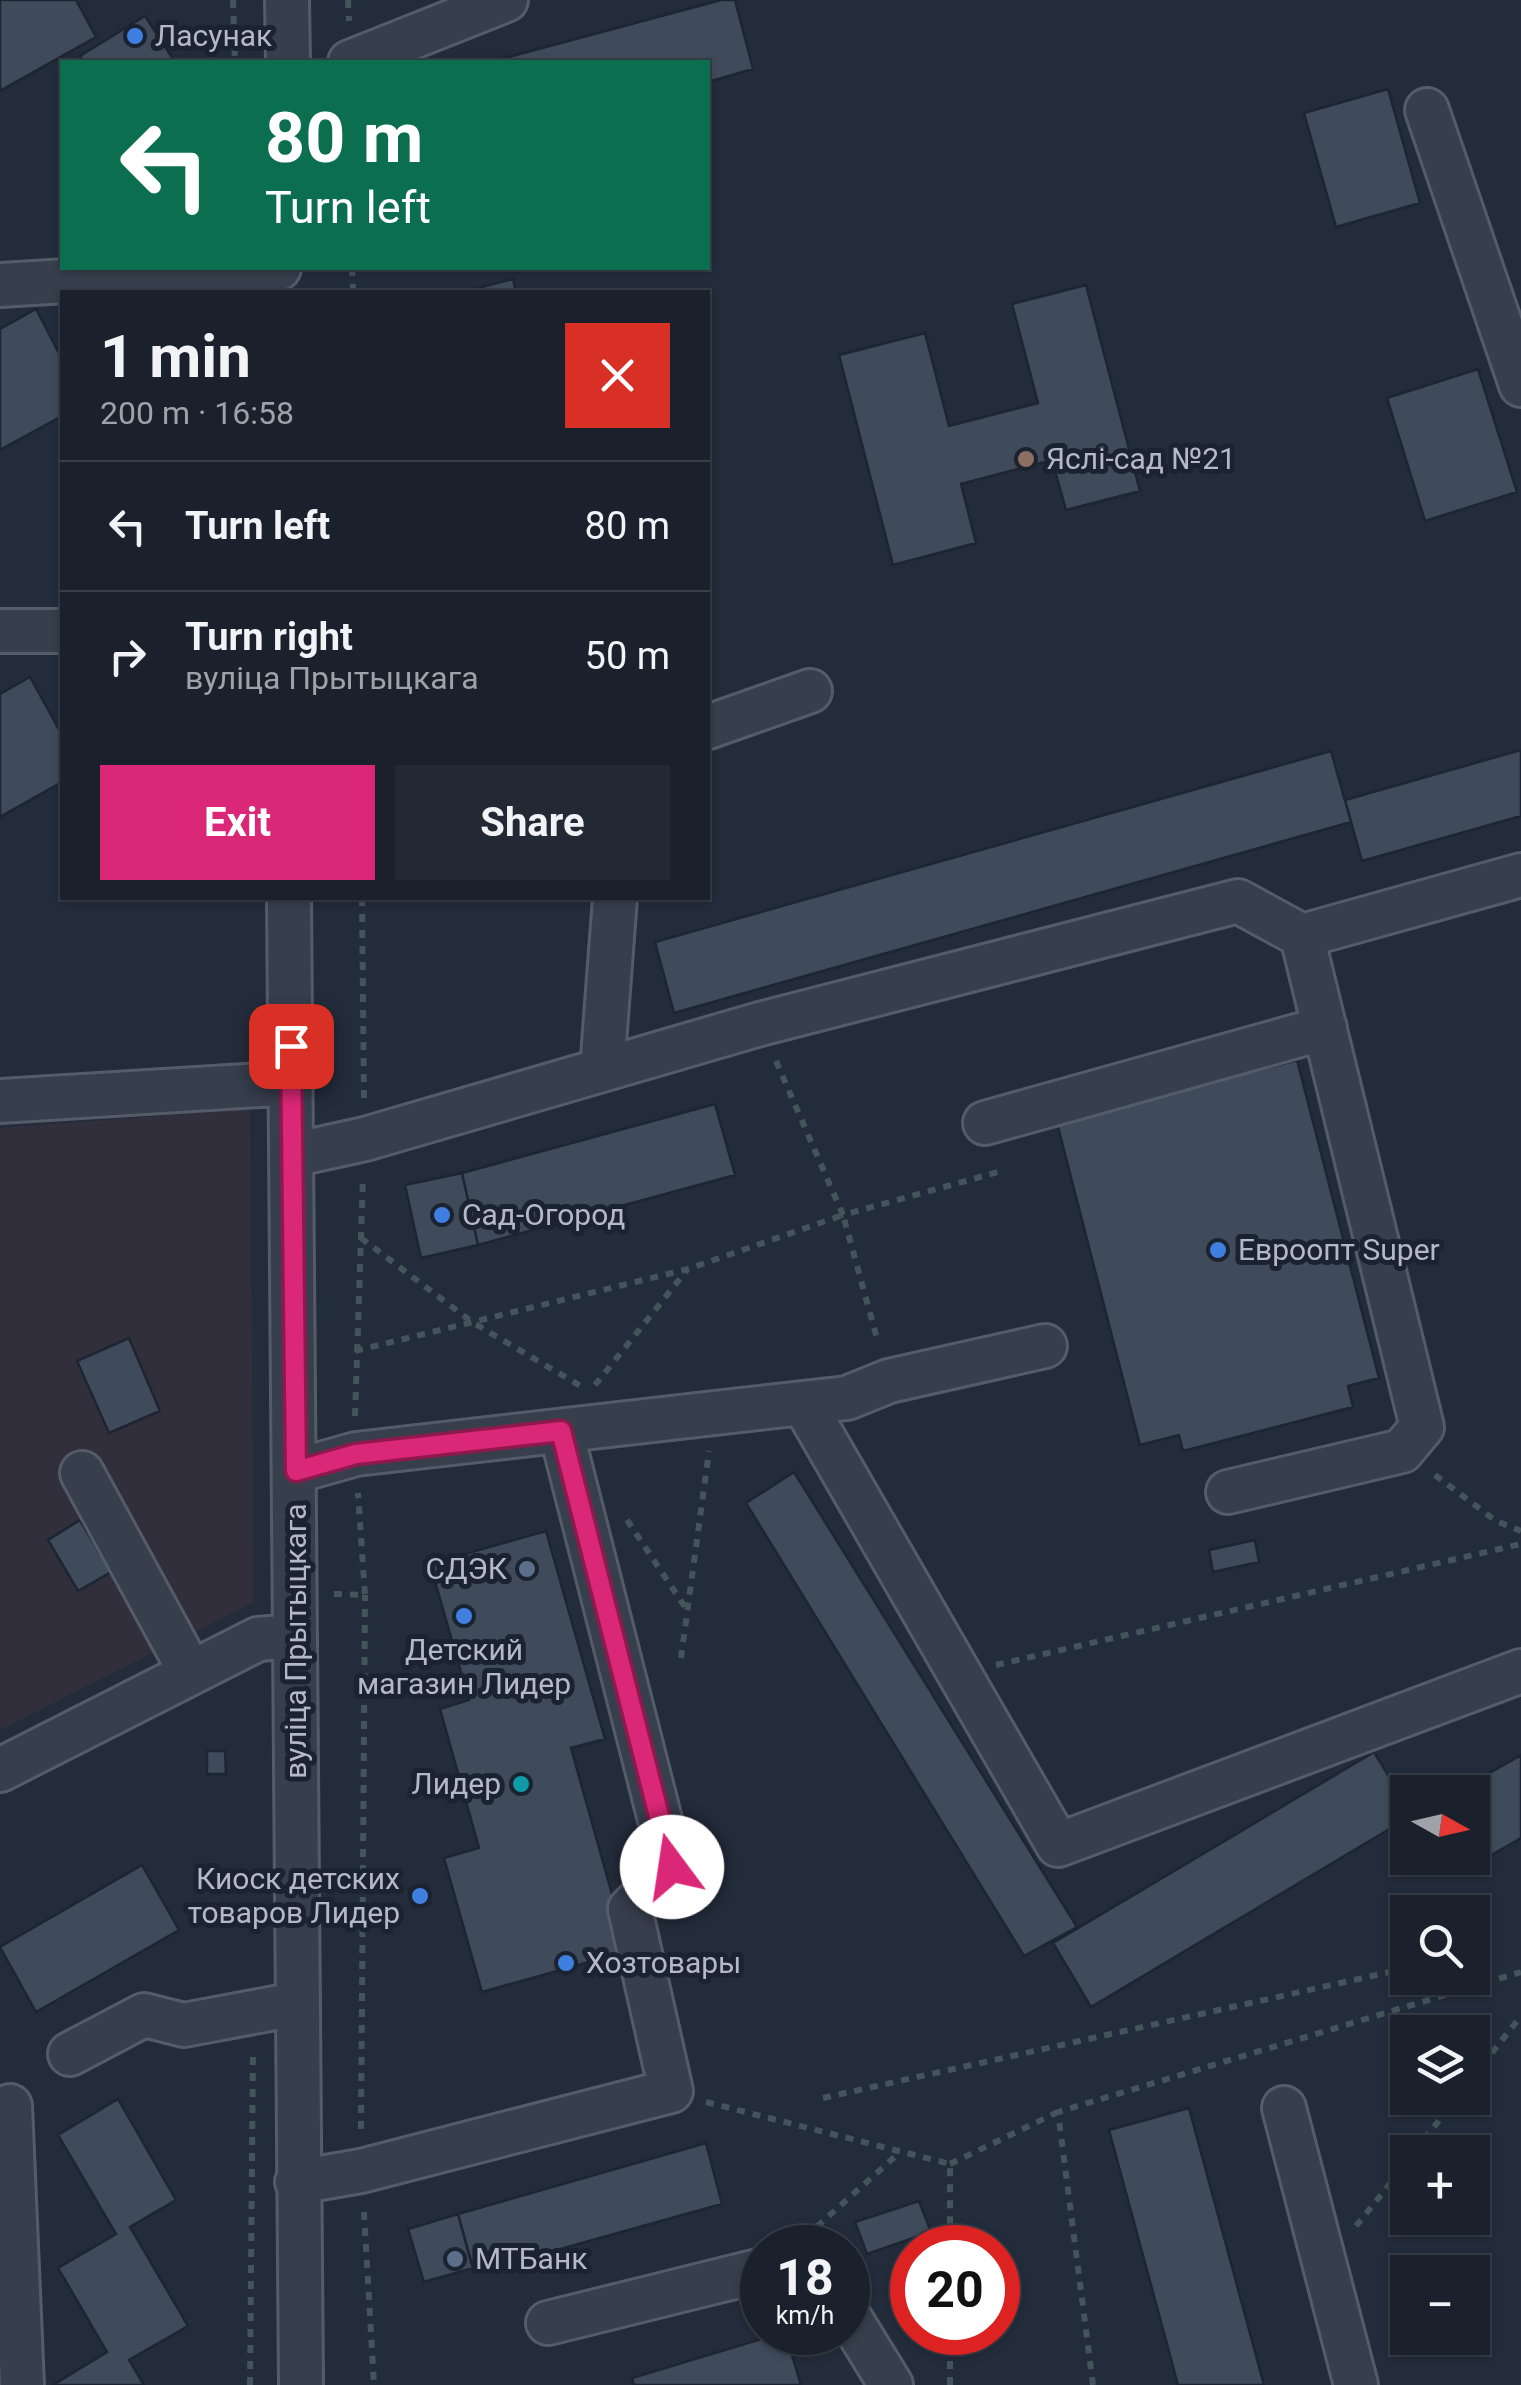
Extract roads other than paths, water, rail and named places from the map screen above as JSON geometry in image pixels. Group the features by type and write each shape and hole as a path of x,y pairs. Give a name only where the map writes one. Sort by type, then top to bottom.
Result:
{"street":[{"path":"287,0 288,60"},
{"path":"355,60 506,0"},
{"path":"1427,110 1521,386"},
{"path":"0,284 244,270"},
{"path":"0,631 60,631"},
{"path":"710,726 810,691"},
{"path":"292,1156 365,1139 760,1024 1238,901 1302,936 1521,875"},
{"name":"вуліца Прытыцкага","path":"290,900 301,2385"},
{"path":"602,1070 615,900"},
{"path":"1228,1492 1402,1451 1422,1427 1420,1406 1302,936"},
{"path":"984,1123 1325,1028"},
{"path":"0,1101 292,1083"},
{"path":"296,1471 356,1454 848,1398 889,1380 1045,1346"},
{"path":"804,1404 1058,1845 1521,1671"},
{"path":"297,2182 361,2171 672,2091 630,1910 672,1867 561,1431"},
{"path":"82,1473 190,1673"},
{"path":"0,1770 258,1639 295,1636"},
{"path":"70,2054 144,2016 184,2025 296,2004"},
{"path":"3,2103 22,2385"},
{"path":"1284,2108 1356,2385"},
{"path":"548,2323 740,2275"},
{"path":"870,2351 891,2385"}],"place":[{"name":"Ласунак","path":"135,36"},
{"name":"Яслі-сад №21","path":"1026,459"},
{"name":"Сад-Огород","path":"442,1215"},
{"name":"Евроопт Super","path":"1218,1250"},
{"name":"СДЭК","path":"527,1569"},
{"name":"Детский магазин Лидер","path":"464,1616"},
{"name":"Лидер","path":"521,1784"},
{"name":"Киоск детских товаров Лидер","path":"420,1896"},
{"name":"Хозтовары","path":"566,1963"},
{"name":"МТБанк","path":"455,2259"}]}
